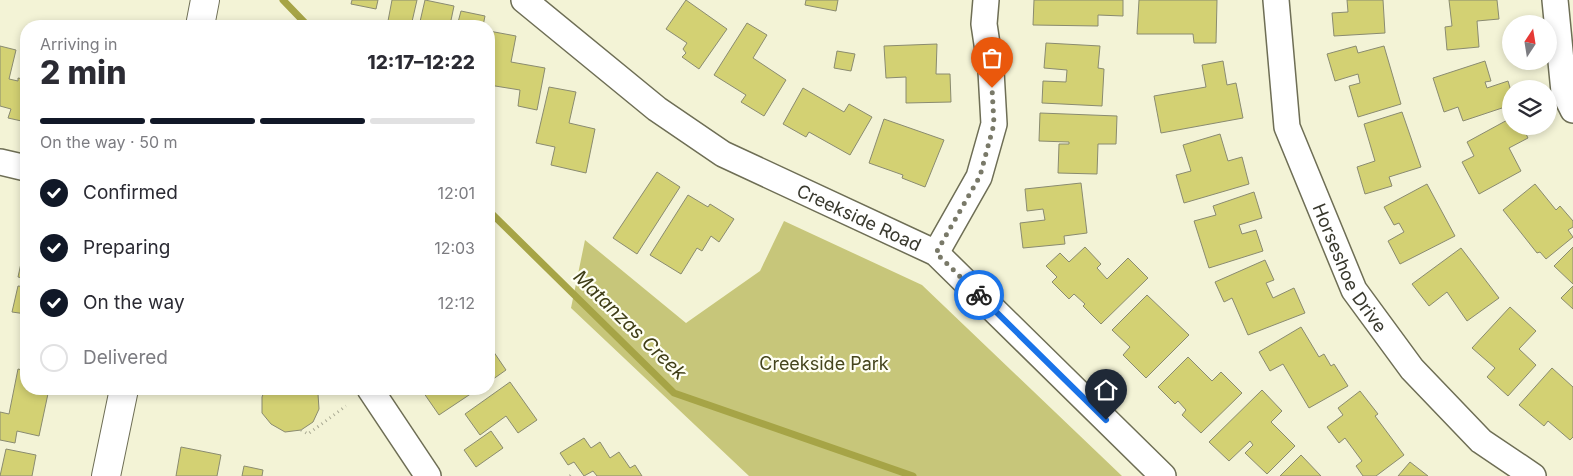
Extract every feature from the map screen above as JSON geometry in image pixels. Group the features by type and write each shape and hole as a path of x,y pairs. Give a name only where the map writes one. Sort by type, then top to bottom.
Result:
{"street":[{"name":"Creekside Road","path":"524,0 656,109 723,154 936,253 1163,476"},
{"path":"936,253 980,176 994,124 991,71 984,24 986,0"},
{"name":"Horseshoe Drive","path":"1276,0 1288,128 1354,290 1412,369 1481,442 1533,476"},
{"path":"1556,0 1564,92 1573,110"},
{"path":"0,162 20,167"},
{"path":"106,476 123,395"},
{"path":"374,395 428,476"}],"path":[{"path":"301,430 308,434 346,406"}],"green space":[{"name":"Creekside Park","path":"784,221 922,285 1122,476 749,476 571,308 585,240 686,323 760,271"}],"building":[{"path":"352,0 378,0 376,9 351,4"},
{"path":"392,0 417,0 412,20 388,20"},
{"path":"425,0 454,6 451,20 420,20"},
{"path":"686,0 727,29 699,69 682,57 686,53 683,49 687,43 666,29"},
{"path":"806,0 838,0 836,11 805,5"},
{"path":"1034,0 1123,0 1123,16 1098,15 1098,26 1033,25"},
{"path":"1139,0 1217,0 1216,43 1194,43 1193,34 1137,34"},
{"path":"1347,0 1383,0 1385,33 1334,36 1332,13 1348,12"},
{"path":"1449,0 1497,0 1499,19 1477,21 1479,47 1447,50 1445,27 1452,26"},
{"path":"461,11 485,16 484,20 459,20"},
{"path":"747,23 767,35 753,58 786,80 764,116 741,102 746,95 714,75"},
{"path":"495,32 516,36 511,62 545,68 537,110 518,106 520,90 495,86"},
{"path":"1046,43 1100,46 1098,68 1104,69 1102,106 1042,103 1043,81 1066,82 1067,70 1044,68"},
{"path":"937,44 936,74 950,74 951,102 906,103 906,77 886,78 884,46"},
{"path":"0,46 16,50 9,79 18,81 18,78 20,78 20,121 8,118 11,109 0,106"},
{"path":"1356,46 1358,53 1384,46 1401,104 1358,117 1349,86 1360,83 1358,74 1335,81 1327,54"},
{"path":"837,51 855,54 851,71 834,68"},
{"path":"1223,61 1227,85 1236,83 1243,118 1161,133 1154,96 1206,87 1202,65"},
{"path":"1485,61 1491,81 1485,82 1487,88 1502,83 1502,108 1463,121 1458,107 1444,112 1433,78"},
{"path":"549,87 576,92 569,123 595,129 586,173 551,165 555,147 536,143"},
{"path":"803,88 844,112 849,104 872,117 850,155 809,132 806,137 783,124"},
{"path":"1402,112 1421,167 1389,177 1392,186 1365,194 1357,167 1375,161 1364,124"},
{"path":"1040,113 1117,116 1116,144 1098,144 1097,174 1058,173 1059,144 1069,144 1069,142 1039,141"},
{"path":"884,119 944,140 925,187 902,178 903,175 869,163"},
{"path":"1502,123 1502,135 1526,135 1528,138 1509,148 1521,171 1479,194 1462,162 1474,156 1467,142"},
{"path":"1220,134 1228,161 1242,157 1249,184 1184,203 1176,175 1191,171 1183,145"},
{"path":"657,172 680,187 637,254 613,238"},
{"path":"1081,183 1087,233 1064,236 1065,244 1023,248 1020,223 1045,220 1043,209 1027,211 1025,189"},
{"path":"1427,184 1455,236 1400,264 1388,241 1404,232 1399,223 1394,225 1384,207"},
{"path":"1535,184 1556,210 1560,206 1573,221 1573,227 1568,230 1573,237 1546,259 1540,252 1537,253 1503,210"},
{"path":"1254,192 1262,218 1239,225 1242,234 1256,230 1263,251 1209,268 1194,221 1216,215 1213,206"},
{"path":"688,195 708,207 710,204 734,219 719,242 711,236 702,251 697,248 681,274 650,255"},
{"path":"1085,247 1101,264 1097,268 1107,279 1128,258 1148,278 1101,324 1074,294 1069,299 1052,282 1057,277 1046,266 1060,253 1069,262"},
{"path":"1573,247 1573,284 1554,266"},
{"path":"1461,248 1499,298 1467,321 1447,292 1429,306 1412,284"},
{"path":"1265,260 1274,280 1266,283 1273,298 1294,288 1305,313 1248,335 1232,298 1224,302 1215,282"},
{"path":"18,286 20,286 20,313 12,312"},
{"path":"1573,286 1573,309 1561,298"},
{"path":"1147,295 1189,335 1146,378 1123,355 1130,347 1112,330"},
{"path":"1510,307 1536,331 1519,349 1536,365 1508,396 1487,377 1495,368 1472,348"},
{"path":"1301,327 1319,357 1324,354 1331,366 1334,364 1348,386 1309,408 1283,364 1270,371 1259,352"},
{"path":"495,354 506,370 495,378"},
{"path":"1188,357 1212,381 1221,372 1242,393 1201,433 1182,415 1186,410 1178,401 1175,404 1158,387"},
{"path":"1552,368 1573,387 1573,437 1570,440 1548,421 1544,426 1519,405"},
{"path":"18,369 20,370 20,395 48,395 39,436 17,431 15,443 0,440 0,412 9,414"},
{"path":"510,382 537,420 518,433 506,416 480,435 465,414 492,395 495,395 495,393"},
{"path":"1262,390 1282,411 1271,422 1295,446 1267,474 1245,453 1253,445 1250,441 1229,461 1209,442"},
{"path":"1360,391 1378,414 1375,416 1404,455 1376,476 1363,476 1356,466 1362,461 1345,438 1339,443 1327,427 1343,415 1338,408"},
{"path":"263,395 318,395 319,409 313,422 301,430 285,432 271,424 262,413"},
{"path":"425,395 469,395 439,415"},
{"path":"491,431 503,448 476,467 464,450"},
{"path":"584,438 591,448 600,442 610,458 619,452 630,468 635,465 642,476 597,476 593,471 584,476 574,462 568,465 560,453"},
{"path":"181,447 221,455 217,476 176,476"},
{"path":"6,449 36,455 32,476 0,476"},
{"path":"1301,455 1321,476 1280,476"},
{"path":"1410,462 1428,476 1398,476"},
{"path":"244,466 263,470 262,476 242,476"}],"waterway":[{"name":"Matanzas Creek","path":"283,0 302,20"},
{"name":"Matanzas Creek","path":"495,217 674,393 913,476"}],"way so far":[{"path":"979,295 936,253 980,176 994,124 992,88"}],"route":[{"path":"979,295 1106,420"}]}
